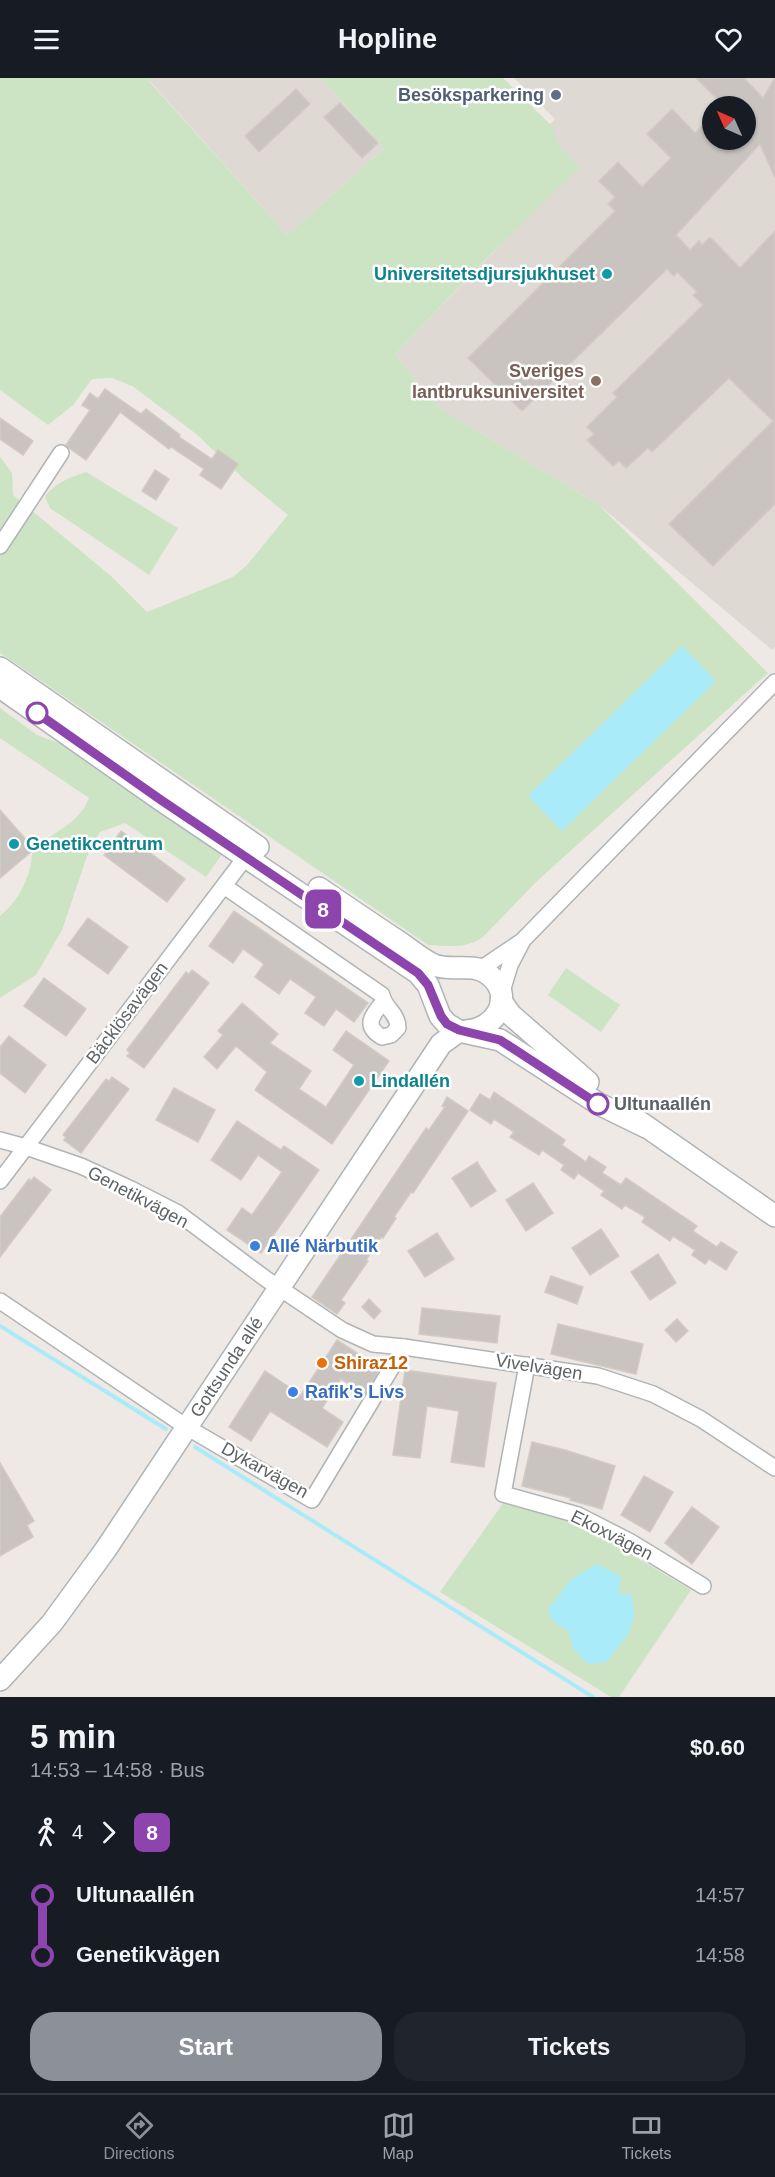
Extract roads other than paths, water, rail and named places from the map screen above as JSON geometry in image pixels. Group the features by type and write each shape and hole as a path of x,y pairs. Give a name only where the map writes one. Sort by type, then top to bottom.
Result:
{"main road":[{"path":"0,668 418,973 428,985 447,1024 462,1031 500,1040 599,1104 646,1127"},
{"path":"0,687 161,800 250,851 434,965 482,970 490,975 497,984 501,998 511,1015 572,1070 646,1127 775,1216"},
{"path":"441,1044 437,994 442,981 450,973 466,968"},
{"path":"462,1031 477,1031 487,1026 500,1009 501,998"},
{"name":"Gottsunda allé","path":"0,1680 52,1623 106,1549 188,1428 286,1293 441,1044 462,1031"}],"street":[{"path":"0,546 61,453"},
{"path":"466,968 485,966 522,941 775,682"},
{"name":"Bäcklösavägen","path":"0,1181 250,851"},
{"path":"224,886 382,995 383,1002"},
{"path":"501,998 510,965 522,941"},
{"name":"Genetikvägen","path":"0,1140 81,1166 177,1213 286,1293"},
{"name":"Vivelvägen","path":"286,1293 342,1330 373,1344 598,1376 653,1394 701,1419 775,1468"},
{"path":"0,1301 188,1428"},
{"name":"Dykarvägen","path":"188,1428 312,1500 404,1347"},
{"name":"Ekoxvägen","path":"527,1365 503,1494 578,1515 629,1541 703,1586"}],"water":[{"path":"682,646 716,681 562,831 528,796"},
{"path":"596,1564 621,1576 618,1593 631,1594 634,1615 630,1631 607,1662 588,1664 573,1648 569,1631 553,1622 548,1610 569,1581"}],"waterway":[{"path":"0,1326 166,1429"},
{"path":"195,1447 593,1697"}],"place":[{"name":"Besöksparkering","path":"556,95"},
{"name":"Universitetsdjursjukhuset","path":"607,274"},
{"name":"Sveriges lantbruksuniversitet","path":"596,381"},
{"name":"Genetikcentrum","path":"14,844"},
{"name":"Lindallén","path":"359,1081"},
{"name":"Ultunaallén","path":"598,1104"},
{"name":"Allé Närbutik","path":"255,1246"},
{"name":"Shiraz12","path":"322,1363"},
{"name":"Rafik's Livs","path":"293,1392"}]}
